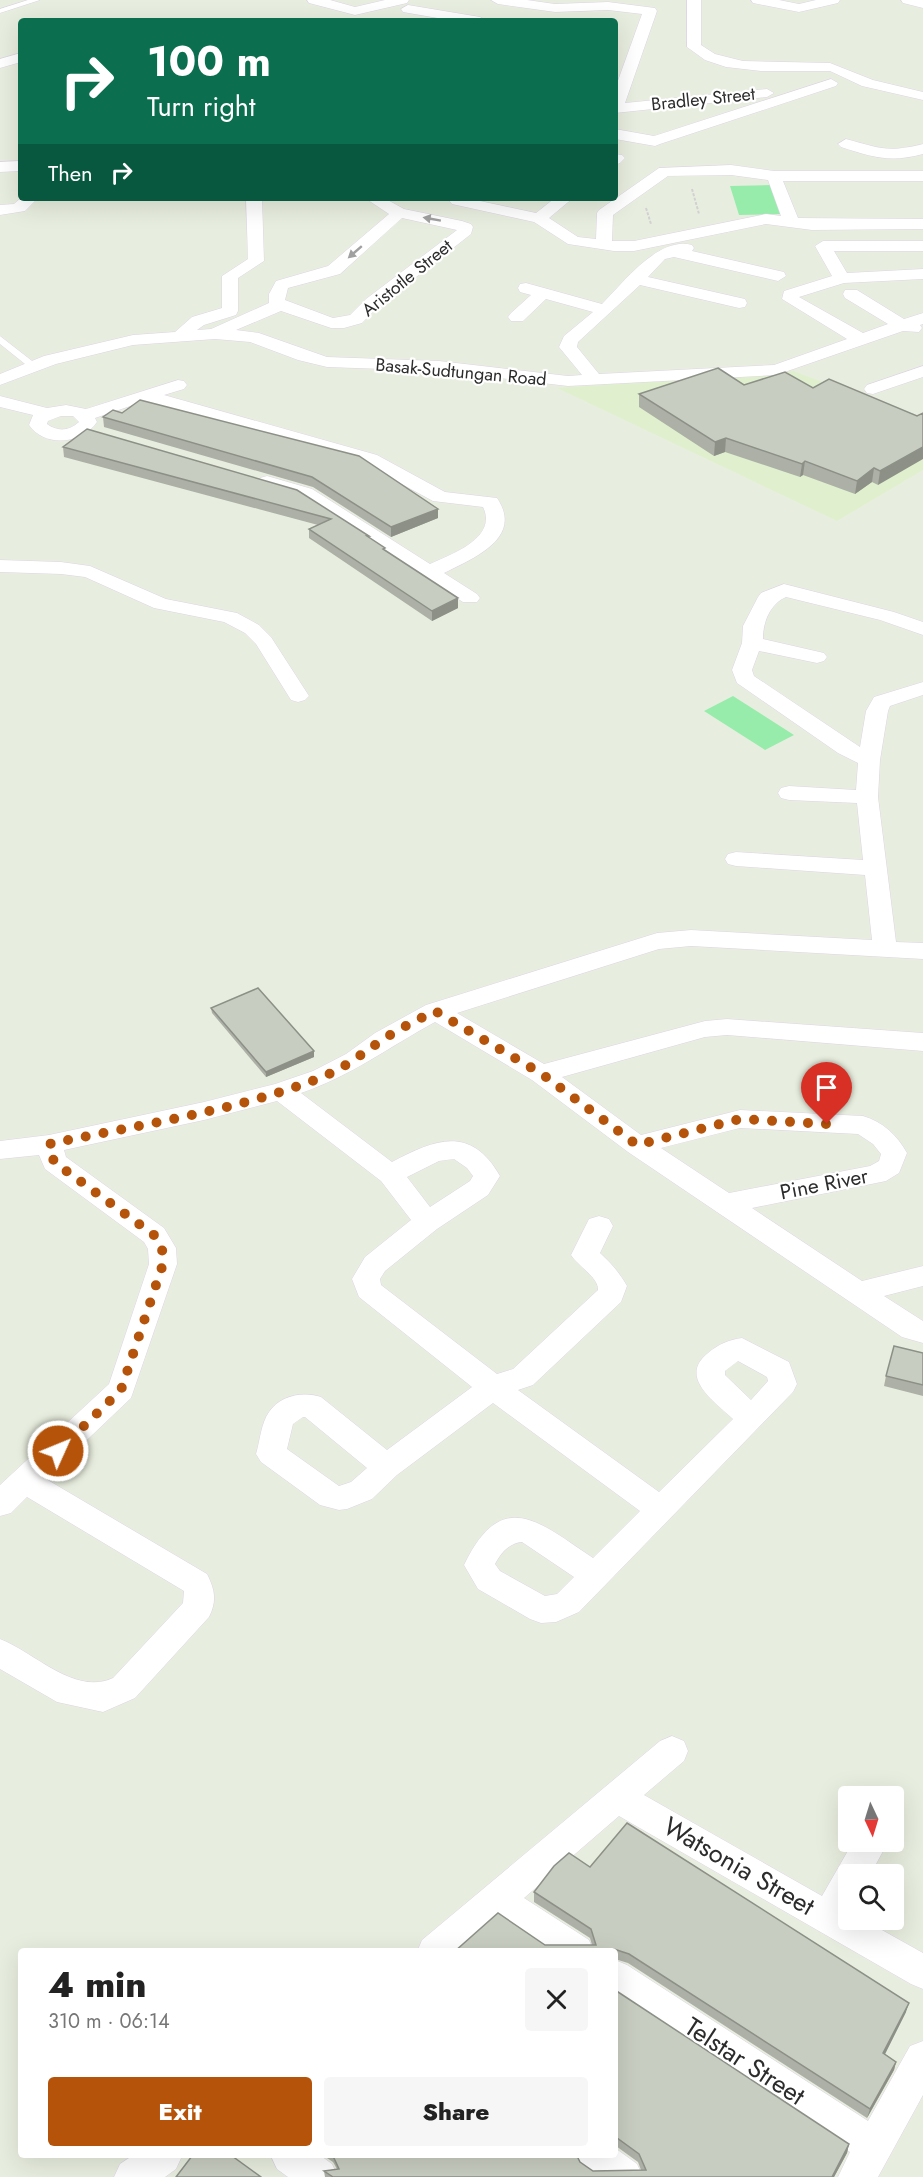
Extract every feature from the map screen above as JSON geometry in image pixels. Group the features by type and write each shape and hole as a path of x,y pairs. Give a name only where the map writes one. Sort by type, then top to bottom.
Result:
{"street":[{"path":"314,0 355,16 407,7 464,18"},
{"path":"498,0 555,8 589,7 650,11 622,71 618,92"},
{"path":"694,0 696,10 694,47 702,53 733,63 765,69 831,68 858,80 923,96"},
{"path":"758,0 798,8 833,0"},
{"path":"908,0 923,3"},
{"path":"520,18 527,4"},
{"path":"584,18 589,7"},
{"path":"0,64 18,58"},
{"path":"618,135 655,141 831,82"},
{"name":"Bradley Street","path":"618,108 767,93 790,96"},
{"path":"846,144 890,157 921,153"},
{"path":"0,167 18,166"},
{"path":"604,245 605,213 664,171 731,170 774,176 923,176"},
{"path":"774,176 791,222"},
{"path":"0,210 19,208 27,201"},
{"path":"178,336 198,321 230,311 230,276 256,261 254,201"},
{"path":"214,334 278,303 277,294 282,285 334,270 399,213 378,201"},
{"path":"458,201 488,202 539,218 574,241 604,245 634,246 766,219 812,225 923,224"},
{"path":"539,218 560,201"},
{"name":"Aristotle Street","path":"278,303 296,312 331,323 356,320 372,303 465,231 465,227 399,213"},
{"path":"595,380 568,347 570,340 605,310 659,256 739,234 762,236"},
{"path":"842,278 823,246 923,246"},
{"path":"674,252 778,276"},
{"path":"862,340 789,297 802,290 842,278 923,274"},
{"path":"637,279 740,303"},
{"path":"526,288 605,310"},
{"path":"517,317 543,293"},
{"path":"851,294 903,326 923,333"},
{"path":"253,337 259,330 296,312"},
{"name":"Basak-Sudtungan Road","path":"0,380 50,360 133,340 214,334 253,337 303,356 327,362 439,366 568,381 776,370 923,318"},
{"path":"903,326 907,332 923,340"},
{"path":"873,389 923,371"},
{"path":"43,418 40,429 52,434 69,434 84,422 178,385"},
{"path":"146,396 370,459 440,497 459,501 490,502 496,510 498,525 489,538 472,551 430,572"},
{"path":"0,401 43,418"},
{"path":"0,414 43,418"},
{"path":"84,422 105,436"},
{"path":"250,477 306,493 470,597"},
{"path":"0,553 10,567 61,568 90,572 161,604 230,616 252,629 264,640 298,696"},
{"path":"869,760 846,748 744,679 741,670 752,643 753,626 768,597 784,590 888,616 923,629"},
{"path":"752,643 817,657"},
{"path":"885,949 867,797 869,760 877,711 882,702 923,688"},
{"path":"789,793 867,797"},
{"path":"736,859 876,868"},
{"path":"0,1150 49,1144 204,1111 281,1091 322,1077 355,1060 384,1039 435,1011 657,941 692,938 923,951"},
{"path":"435,1011 542,1074 637,1145 912,1329 923,1332"},
{"path":"542,1074 705,1029 727,1027 923,1042"},
{"path":"281,1091 390,1174 427,1222"},
{"name":"Pine River","path":"637,1145 740,1119 770,1120 863,1125 882,1137 894,1154 890,1166 877,1174 724,1203"},
{"path":"0,1504 26,1482 121,1390 163,1264 162,1248 154,1235 54,1162 49,1144"},
{"path":"390,1174 437,1151 459,1149 478,1161 487,1176 479,1188 427,1222 375,1264 366,1279 369,1290 493,1387 660,1510"},
{"path":"387,1467 493,1387 524,1377 610,1295 613,1286 607,1276 585,1255 599,1226"},
{"path":"857,1293 923,1276"},
{"path":"594,1575 751,1419"},
{"path":"0,1653 68,1692 103,1698 124,1688 198,1608 200,1594 196,1583 26,1482"},
{"path":"439,1948 672,1751"},
{"name":"Watsonia Street","path":"616,1797 923,1972"},
{"path":"496,1899 571,1948"},
{"path":"828,1917 838,1900"},
{"name":"Telstar Street","path":"618,1979 874,2146"},
{"path":"857,2177 923,2059"},
{"path":"133,2177 160,2158"},
{"path":"293,2158 319,2177"},
{"path":"597,2158 624,2177"}],"lane":[{"path":"0,11 36,0"},
{"path":"0,339 33,366"}],"path":[{"path":"687,170 704,232"},
{"path":"639,188 657,242"}],"shaded area":[{"path":"793,371 923,419 923,470 837,521 557,388"}],"green space":[{"path":"771,185 782,214 739,215 730,186"},
{"path":"733,696 794,735 765,750 704,711"}],"building":[{"path":"718,368 744,385 785,372 813,388 829,379 917,416 923,413 923,447 880,471 874,468 857,481 805,461 802,464 726,438 715,442 639,394"},
{"path":"140,400 359,456 438,509 391,527 312,477 103,417 113,410 122,413"},
{"path":"87,429 297,490 369,536 367,536 385,548 383,549 458,598 432,611 309,529 331,519 63,447"},
{"path":"258,988 314,1051 266,1072 211,1008"},
{"path":"894,1346 923,1353 923,1385 886,1376"},
{"path":"627,1823 909,2003 883,2053 896,2062 870,2109 629,1954 618,1950 618,1948 459,1948 498,1913 545,1945 596,1945 591,1929 534,1892 554,1866 569,1853 590,1867"},
{"path":"618,1992 849,2144 832,2177 333,2177 324,2171 339,2169 334,2158 578,2158 593,2171 646,2170 639,2154 618,2139"},
{"path":"190,2158 235,2158 261,2177 176,2177"}],"route":[{"path":"58,1451 121,1390 163,1264 162,1248 154,1235 54,1162 49,1144 204,1111 281,1091 322,1077 355,1060 384,1039 435,1011 542,1074 637,1145 740,1119 827,1124"}]}
